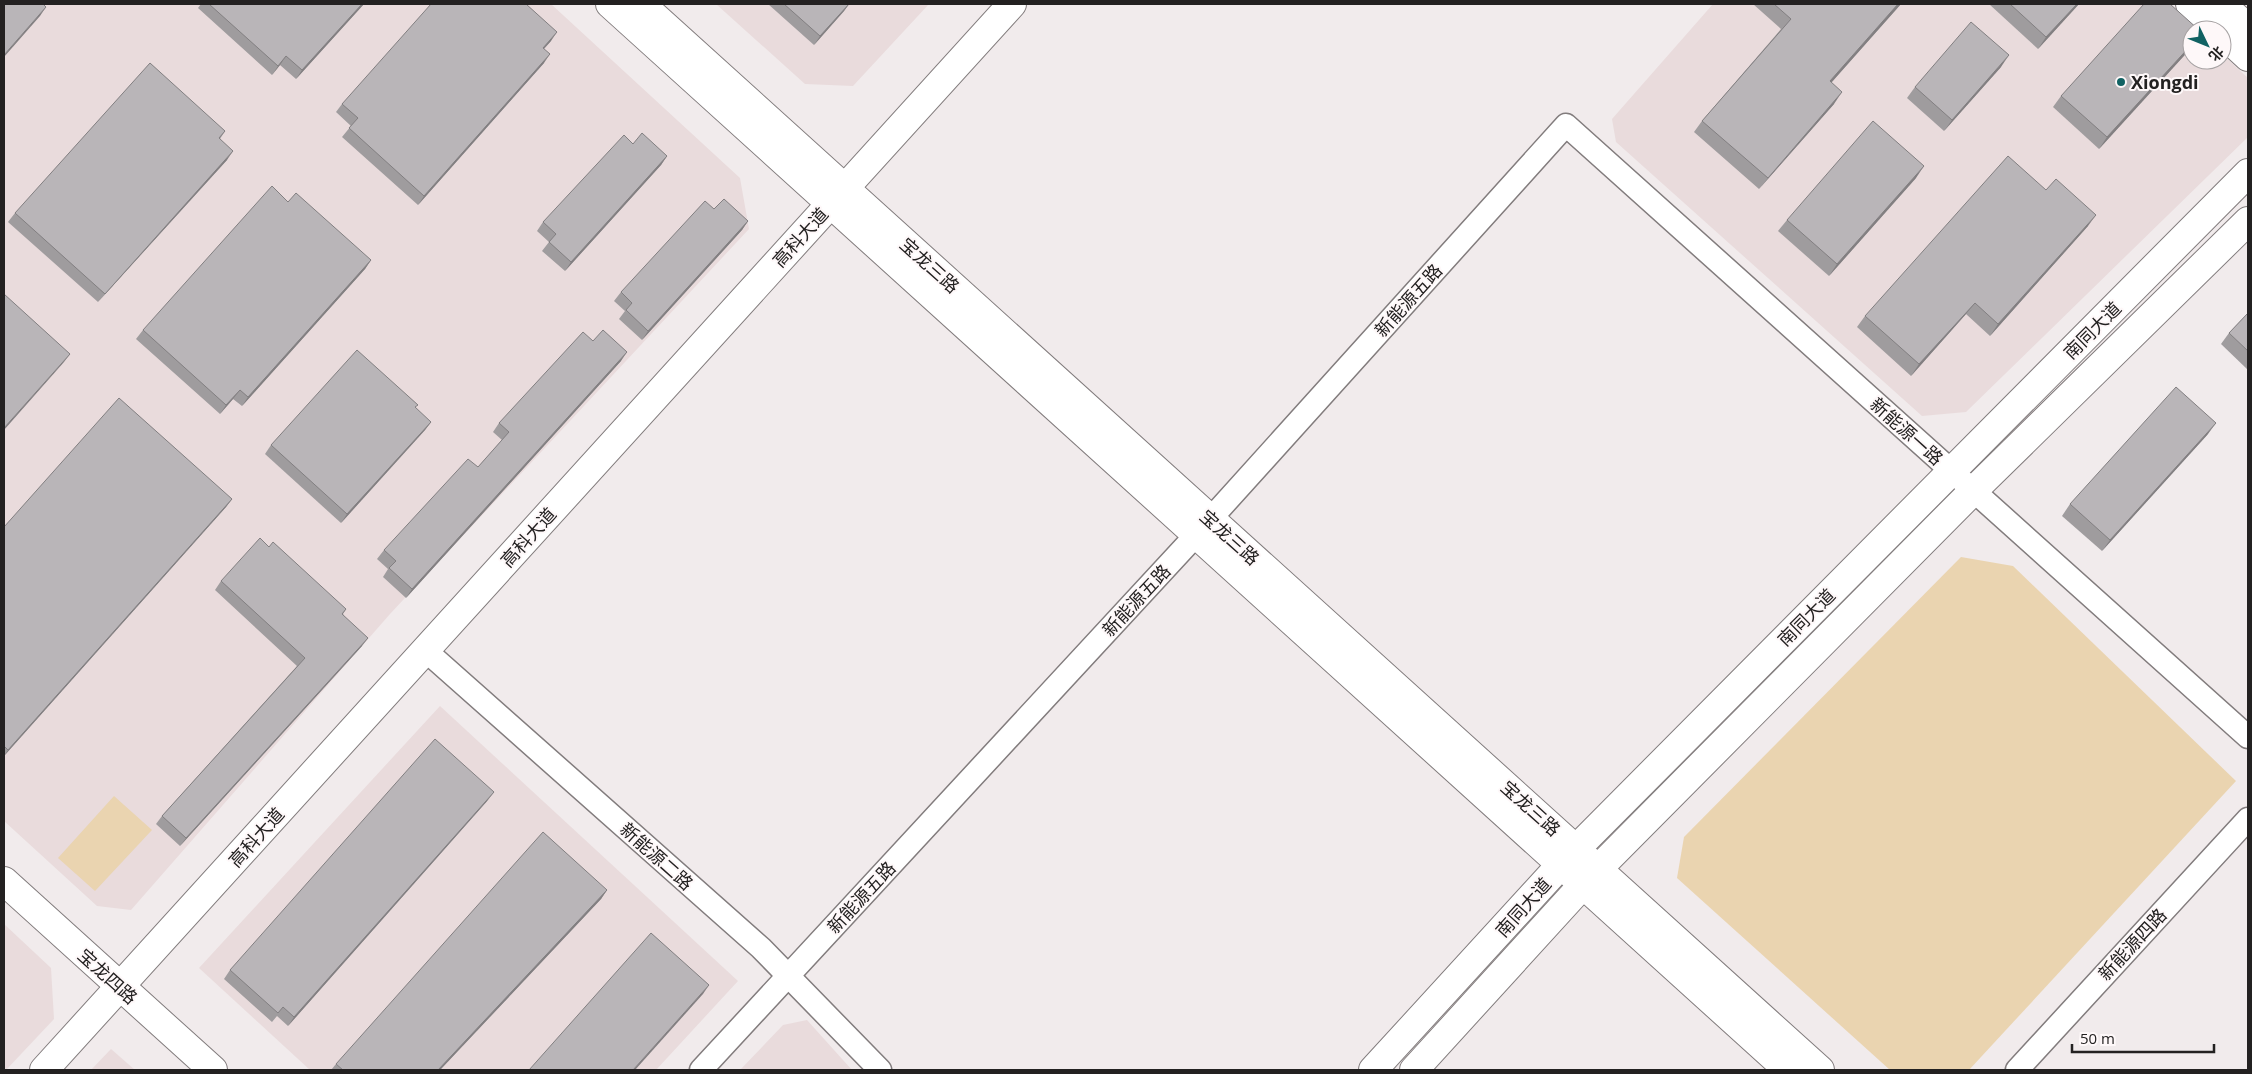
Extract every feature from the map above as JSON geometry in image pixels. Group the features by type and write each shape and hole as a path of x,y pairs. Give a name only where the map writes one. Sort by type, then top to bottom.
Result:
{"street":[{"name":"宝龙三路","path":"610,4 838,196"},
{"name":"宝龙三路","path":"641,4 838,196 1590,877 1788,1070"},
{"name":"高科大道","path":"44,1070 1012,4"},
{"path":"2190,4 2207,20"},
{"path":"2221,4 2248,28"},
{"path":"2232,42 2248,57"},
{"name":"新能源一路","path":"1566,125 2248,738"},
{"name":"新能源五路","path":"701,1070 1203,527 1566,125"},
{"name":"南同大道","path":"1373,1070 1568,857 2248,173"},
{"name":"南同大道","path":"1414,1070 1590,877 1973,490 2248,221"},
{"name":"新能源二路","path":"425,650 761,948 880,1070"},
{"name":"新能源四路","path":"2017,1070 2248,819"},
{"name":"宝龙三路","path":"1590,877 1820,1070"},
{"name":"宝龙四路","path":"4,881 212,1070"}],"shaded area":[{"path":"4,4 551,4 740,178 749,229 390,614 131,910 97,906 4,821"},
{"path":"716,4 929,4 853,86 805,84"},
{"path":"1713,4 2166,4 2182,20 2182,70 2232,70 2232,63 2248,78 2248,137 1966,412 1922,416 1616,142 1612,119"},
{"path":"1961,557 2013,566 2236,781 1969,1070 1890,1070 1677,878 1684,837"},
{"path":"440,706 738,981 656,1070 310,1070 199,968"},
{"path":"114,796 152,830 95,891 58,858"},
{"path":"4,924 51,968 54,1019 6,1070 4,1070"},
{"path":"807,1020 852,1070 740,1070 783,1025"},
{"path":"111,1049 135,1070 91,1070"}],"building":[{"path":"4,4 43,4 46,7 4,55"},
{"path":"209,4 362,4 302,70 286,56 278,66"},
{"path":"431,4 526,4 557,32 543,48 550,54 424,196 349,128 358,118 342,104"},
{"path":"784,4 849,4 820,36"},
{"path":"1774,4 1898,4 1830,81 1842,92 1768,178 1702,121 1791,19"},
{"path":"2010,4 2077,4 2046,37"},
{"path":"2144,4 2170,4 2188,20 2182,20 2182,55 2107,137 2061,96"},
{"path":"1971,22 2009,55 1952,120 1915,87"},
{"path":"150,63 225,131 219,138 233,151 105,294 15,213"},
{"path":"1873,121 1924,166 1837,264 1787,220"},
{"path":"642,133 667,156 571,262 549,242 556,234 543,222 624,135 633,144"},
{"path":"2008,156 2046,190 2056,179 2096,215 1998,324 1975,303 1919,364 1865,316"},
{"path":"272,186 288,202 296,193 371,260 248,397 240,390 226,405 143,330"},
{"path":"724,199 748,221 648,331 626,310 632,303 621,292 705,201 714,209"},
{"path":"4,294 70,354 4,428"},
{"path":"2248,313 2248,351 2229,333"},
{"path":"603,330 627,352 412,589 389,568 396,561 384,550 468,459 478,467 509,432 499,423 583,332 593,341"},
{"path":"357,350 418,405 415,407 431,422 347,514 271,445"},
{"path":"2176,387 2216,423 2110,540 2070,504"},
{"path":"119,398 232,499 8,750 4,746 4,527"},
{"path":"260,538 269,547 273,542 346,609 342,614 368,638 186,838 162,816 305,658 221,581"},
{"path":"435,739 494,792 294,1017 283,1007 278,1013 230,970"},
{"path":"543,832 607,890 438,1070 343,1070 336,1064"},
{"path":"651,933 709,985 633,1070 529,1070"}],"place":[{"name":"Xiongdi","path":"2121,82"}]}
